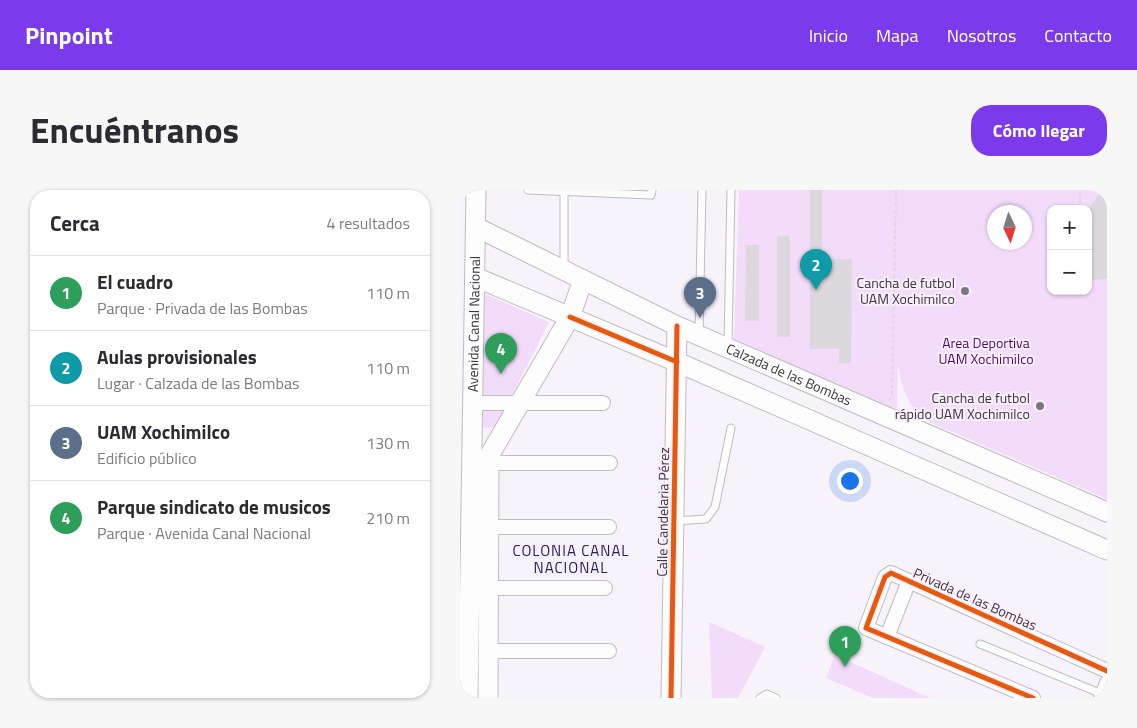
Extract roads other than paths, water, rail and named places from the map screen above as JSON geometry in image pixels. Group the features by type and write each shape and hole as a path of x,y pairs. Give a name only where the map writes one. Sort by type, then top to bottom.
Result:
{"main road":[{"name":"Avenida Canal Nacional","path":"468,698 476,190"},
{"name":"Calzada de las Bombas","path":"476,227 677,326 1107,512"},
{"path":"475,277 677,362 1107,550"},
{"path":"488,698 489,456 570,317 583,280"},
{"name":"Calle Candelaria Pérez","path":"671,698 677,326"}],"street":[{"path":"472,402 603,403"},
{"path":"489,463 610,463"},
{"path":"488,527 609,527"},
{"name":"Privada de las Bombas","path":"1033,698 866,628 885,577 891,573 1107,671"},
{"path":"887,637 909,581"},
{"path":"488,588 605,588"},
{"path":"488,651 609,652"}],"lane":[{"path":"528,190 564,193 651,195 652,190"},
{"path":"700,336 702,190"},
{"path":"728,348 731,190"},
{"path":"564,193 564,271"},
{"path":"674,521 706,519 714,507 731,428"},
{"path":"980,644 1103,692"},
{"path":"760,698 767,694 776,698"}],"place":[{"name":"Aulas provisionales","path":"816,290"},
{"name":"Cancha de futbol UAM Xochimilco","path":"965,291"},
{"name":"UAM Xochimilco","path":"700,318"},
{"name":"Parque sindicato de musicos","path":"501,374"},
{"name":"Cancha de futbol rápido UAM Xochimilco","path":"1040,406"},
{"name":"El cuadro","path":"845,667"}],"district":[{"name":"COLONIA CANAL NACIONAL","path":"571,560"}],"park label":[{"name":"Area Deportiva UAM Xochimilco","path":"986,352"}]}
